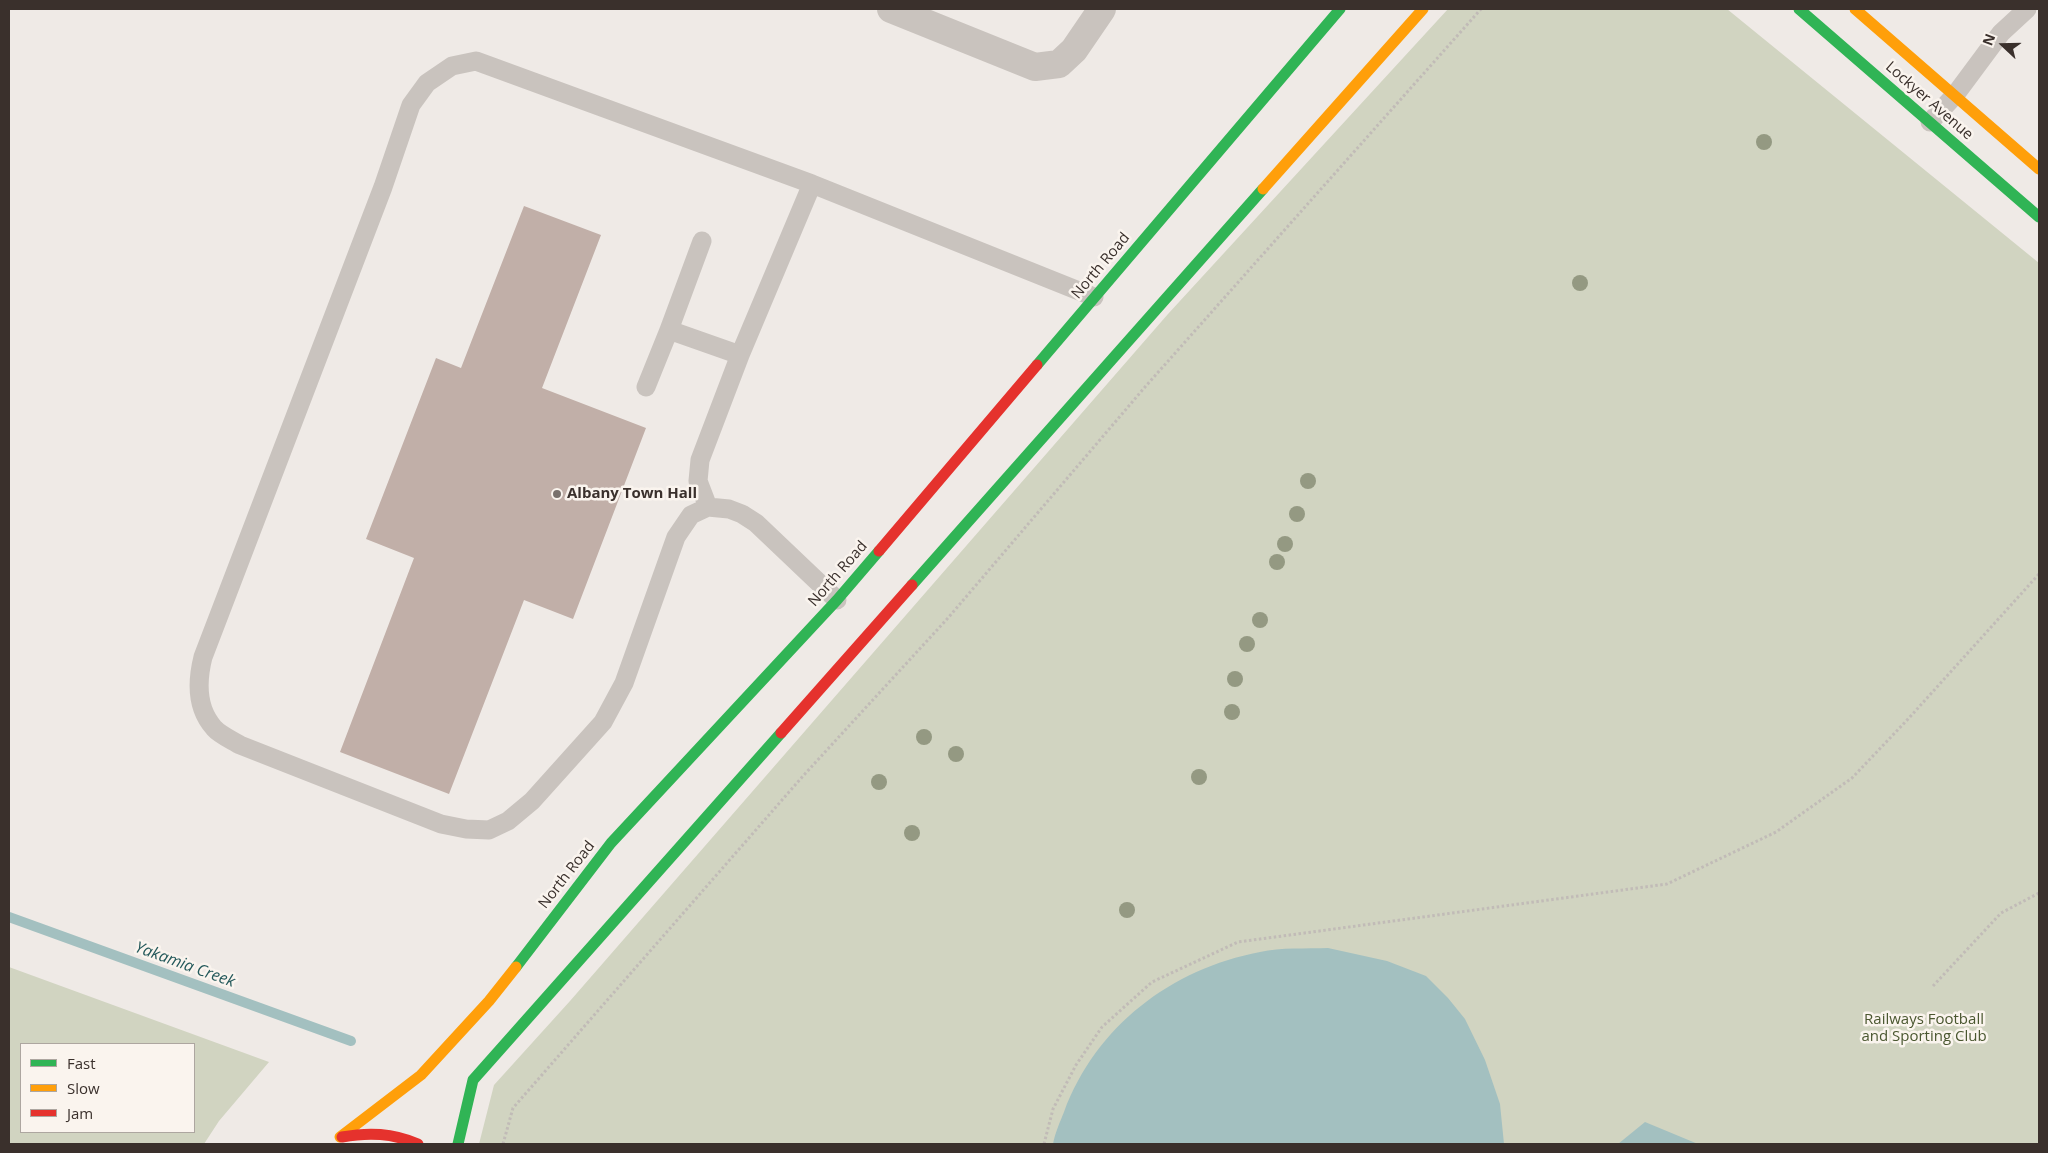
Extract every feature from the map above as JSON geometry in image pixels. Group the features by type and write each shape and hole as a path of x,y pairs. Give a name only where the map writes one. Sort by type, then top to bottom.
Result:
{"main road":[{"name":"North Road","path":"418,1144 403,1137 382,1132 361,1132 336,1139 421,1075 489,1001 611,843 837,600 1340,9"},
{"path":"458,1144 473,1080 1423,9"},
{"name":"Lockyer Avenue","path":"1799,9 2039,217"},
{"name":"Lockyer Avenue","path":"1855,9 2039,169"}],"street":[{"path":"891,9 1035,67 1059,64 1074,50 1102,9"}],"lane":[{"path":"1930,122 1955,95 2002,33 2027,9"},
{"path":"837,600 756,523 742,514 729,509 708,508 691,514 676,537 616,702 603,722 532,801 508,821 489,830 466,829 440,824 240,745 215,729 205,715 198,694 198,674 383,187 412,105 427,83 452,66 476,61 812,184 1094,297"},
{"path":"708,508 698,481 700,460 740,355 812,184"},
{"path":"646,387 702,241"},
{"path":"669,330 740,355"}],"path":[{"path":"503,1144 512,1108 803,776 948,618 1145,387 1481,9"},
{"path":"1044,1144 1053,1109 1076,1065 1102,1027 1152,982 1238,942 1667,884 1776,832 1852,778 1910,718 2039,574"},
{"path":"1933,986 2001,913 2039,892"}],"green space":[{"name":"Railways Football and Sporting Club","path":"1448,9 1727,9 2039,263 2039,1144 479,1144 494,1085 570,1001 1168,314"},
{"path":"9,967 269,1062 219,1121 204,1144 9,1144"}],"water":[{"path":"1328,948 1387,961 1426,976 1448,998 1465,1019 1485,1060 1500,1104 1504,1144 1053,1144 1059,1124 1078,1081 1096,1053 1117,1028 1141,1006 1167,987 1196,972 1227,960 1260,952 1276,949"},
{"path":"1645,1122 1698,1144 1618,1144"}],"building":[{"path":"524,206 601,235 542,388 646,428 573,619 524,600 449,794 340,752 414,558 366,539 436,358 461,368"}],"waterway":[{"name":"Yakamia Creek","path":"9,917 351,1041"}],"traffic: fast":[{"path":"1037,365 1340,9"},
{"path":"1799,9 2039,217"},
{"path":"912,585 1263,189"},
{"path":"516,967 611,843 837,600 879,551"},
{"path":"458,1144 473,1080 781,733"}],"traffic: slow":[{"path":"1263,189 1423,9"},
{"path":"1855,9 2039,169"},
{"path":"340,1137 421,1075 489,1001 516,967"}],"traffic: jam":[{"path":"879,551 1037,365"},
{"path":"781,733 912,585"},
{"path":"342,1137 380,1134 418,1144"}],"place":[{"name":"Albany Town Hall","path":"557,494"}]}
